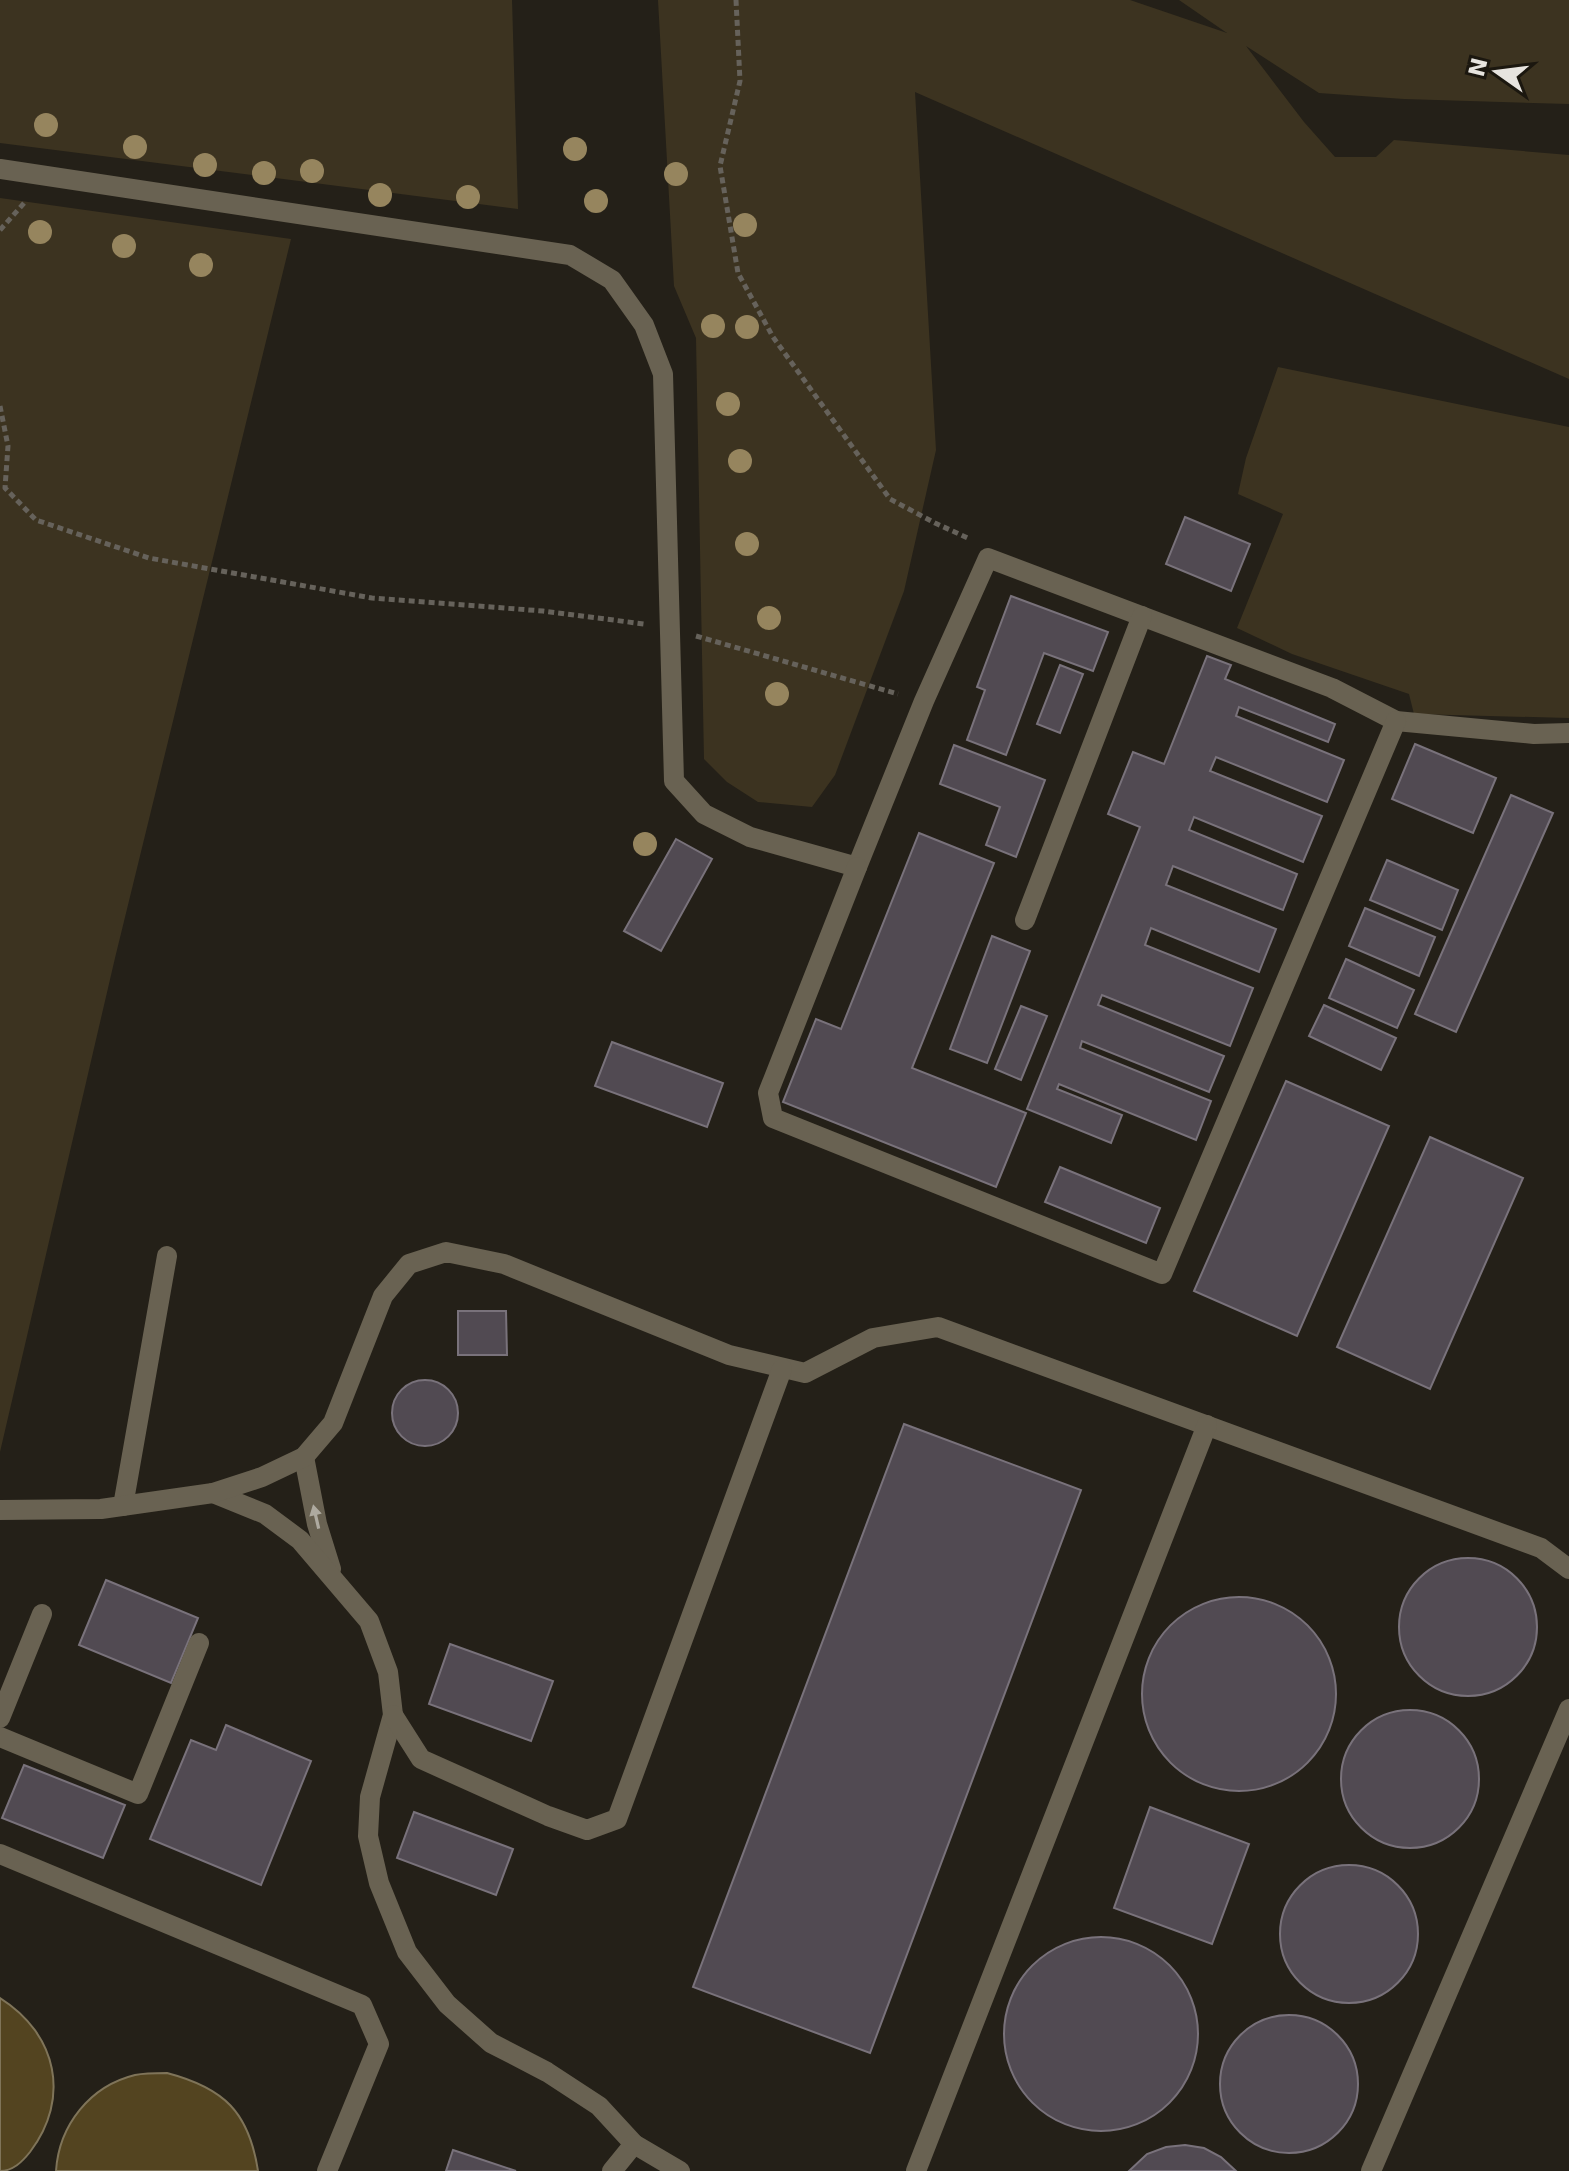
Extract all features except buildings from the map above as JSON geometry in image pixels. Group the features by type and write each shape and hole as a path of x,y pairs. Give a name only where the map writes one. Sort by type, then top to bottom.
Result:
{"lane":[{"path":"0,169 570,255 612,280 644,325 663,374 674,781 704,814 750,837 857,867"},
{"path":"1396,721 1162,1274 773,1118 768,1093 924,701 988,558 1332,688 1396,721 1534,734 1569,733"},
{"path":"1025,920 1142,616"},
{"path":"0,1510 101,1509 213,1493 262,1477 304,1457 333,1423 383,1296 409,1264 446,1252 504,1264 729,1355 805,1373 873,1338 938,1327 1541,1548 1569,1569"},
{"path":"123,1506 167,1256"},
{"path":"393,1715 421,1759 548,1816 587,1830 617,1819 782,1369"},
{"path":"916,2171 1207,1425"},
{"path":"304,1457 317,1524 333,1576"},
{"path":"213,1493 265,1514 300,1540 369,1621 388,1672 393,1715 370,1797 368,1836 379,1883 407,1952 447,2004 491,2043 547,2072 599,2106 634,2144 680,2171"},
{"path":"0,1718 42,1614"},
{"path":"0,1737 138,1794 199,1643"},
{"path":"1371,2171 1569,1709"},
{"path":"0,1854 362,2005 379,2044 327,2171"},
{"path":"612,2171 634,2144"}],"path":[{"path":"736,0 740,81 720,166 738,273 773,337 890,499 973,540 988,558"},
{"path":"0,406 8,446 5,488 0,496"},
{"path":"5,488 36,520 149,558 372,598 543,611 669,628 924,701"}],"shaded area":[{"path":"0,0 512,0 518,209 0,143"},
{"path":"658,0 1130,0 1227,33 1179,0 1569,0 1569,104 1319,93 1246,46 1335,157 1376,157 1394,140 1569,155 1569,379 915,92 936,450 904,591 835,775 812,807 758,802 727,782 704,759 696,338 674,286"},
{"path":"0,198 291,239 115,958 0,1452"},
{"path":"1278,367 1569,427 1569,718 1414,714 1409,694 1292,654 1237,628 1283,514 1238,494 1246,458"},
{"path":"0,1998 19,2013 45,2048 52,2068 54,2089 51,2110 43,2131 30,2152 17,2165 0,2171"},
{"path":"147,2073 167,2073 204,2086 230,2106 248,2133 258,2171 56,2171 58,2154 70,2123 91,2098 119,2080"}]}
